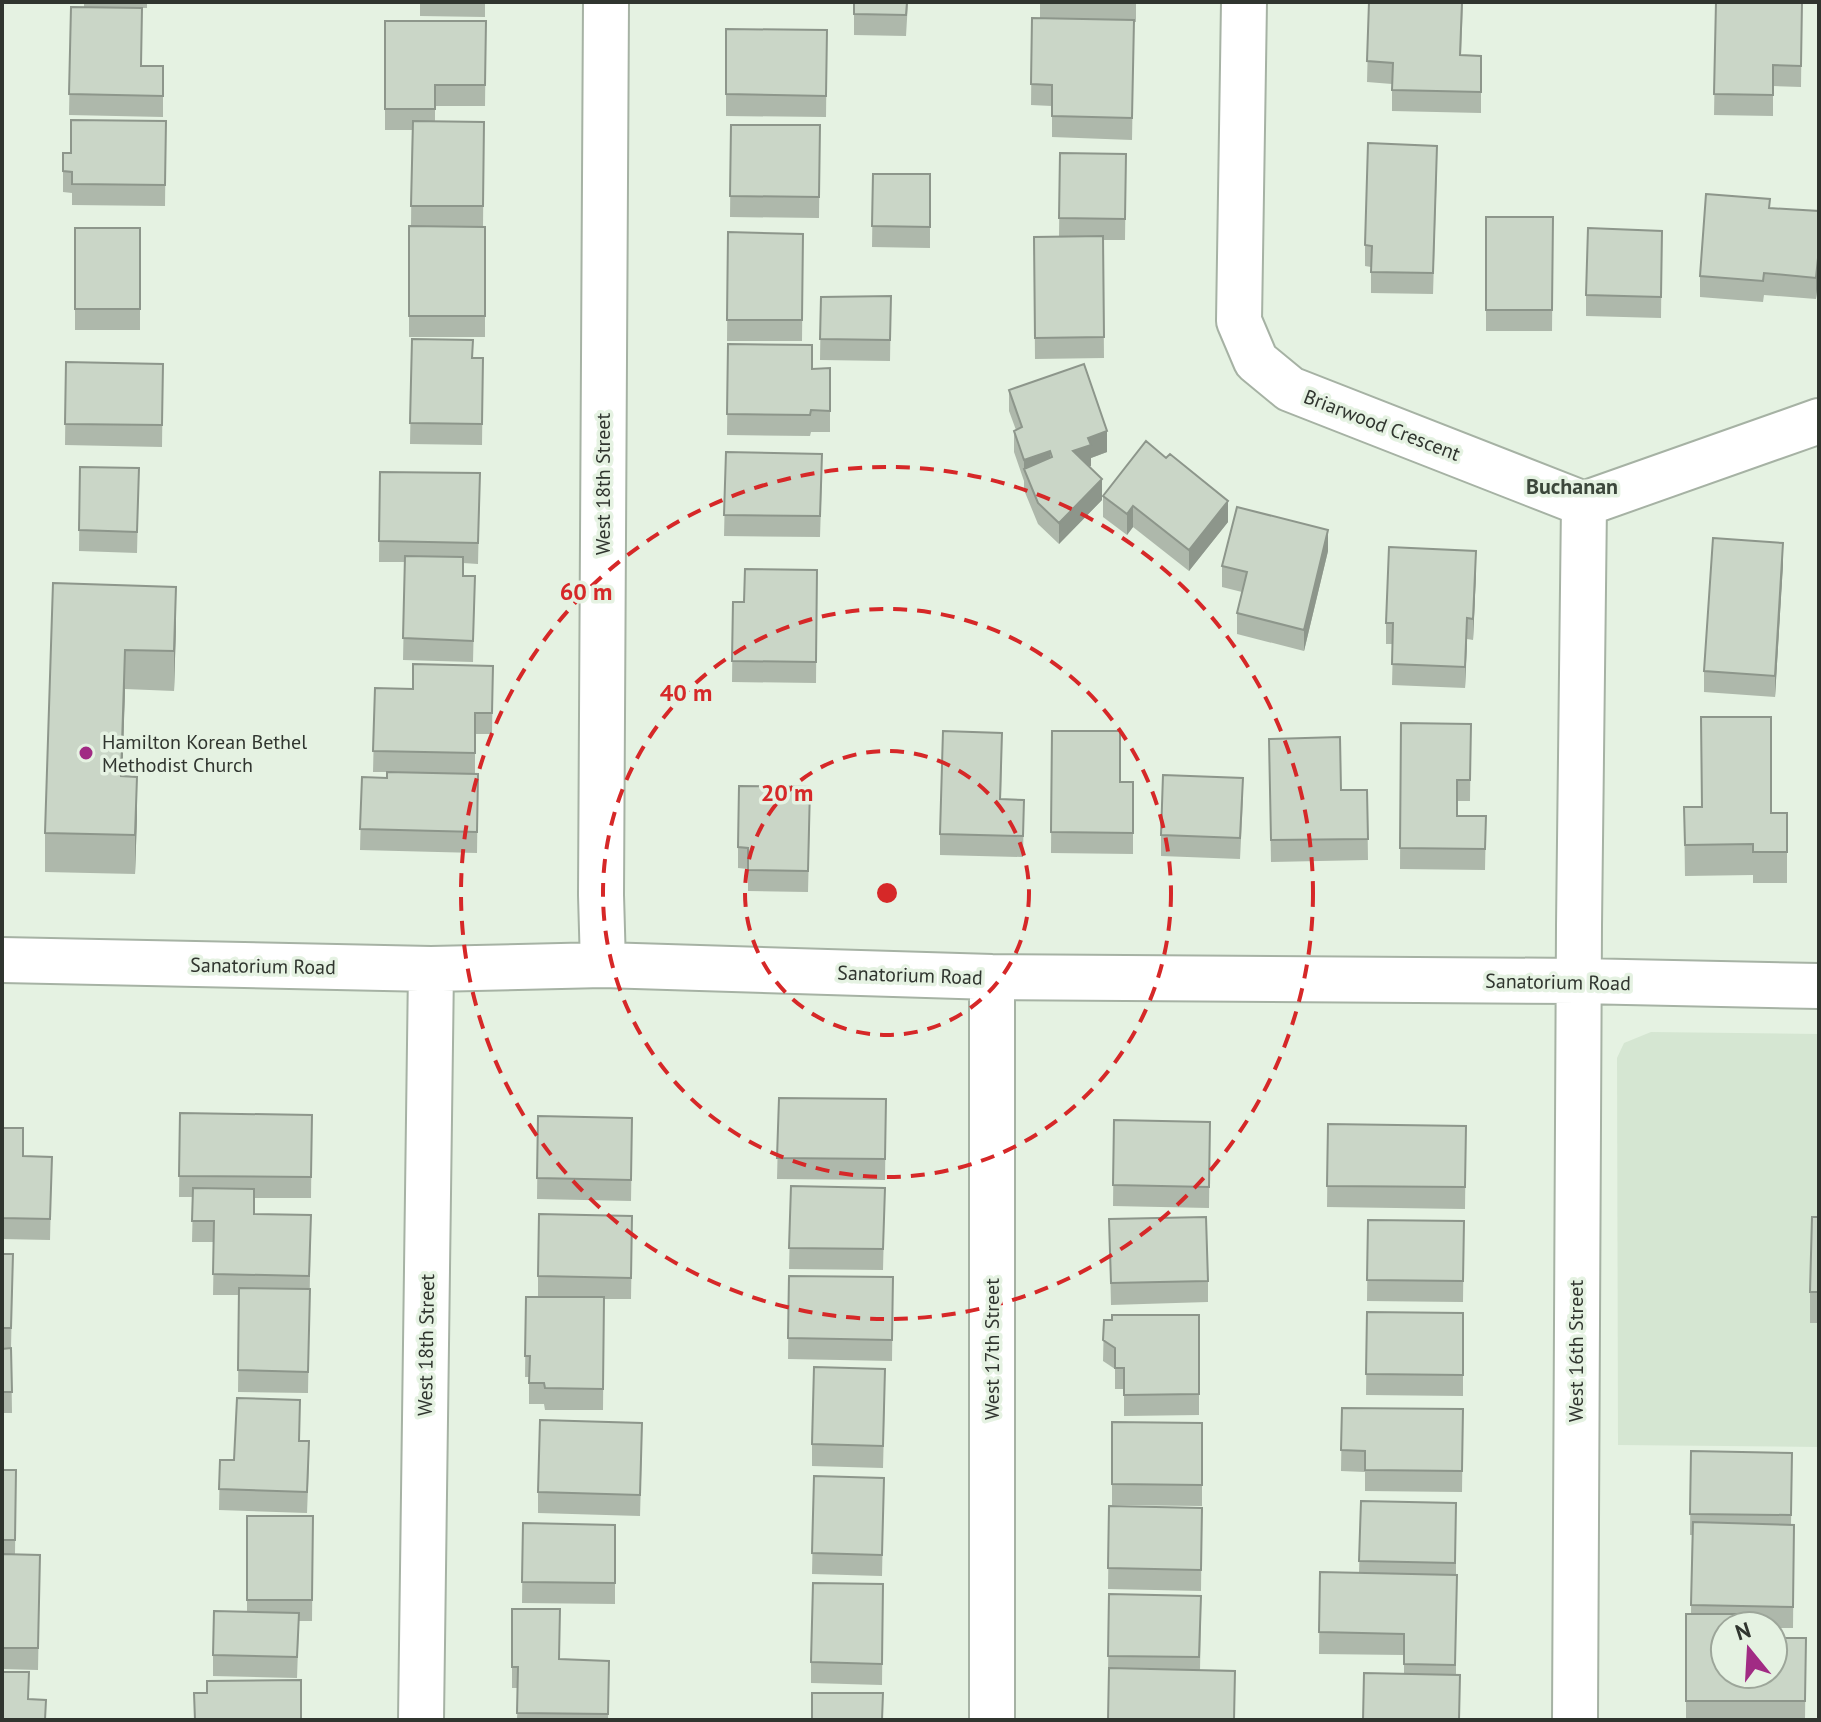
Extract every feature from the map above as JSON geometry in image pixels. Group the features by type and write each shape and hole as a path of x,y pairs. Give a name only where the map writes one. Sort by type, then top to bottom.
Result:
{"street":[{"name":"West 18th Street","path":"603,965 606,2"},
{"name":"Briarwood Crescent","path":"1244,2 1239,321 1256,361 1290,389 1584,504"},
{"path":"1579,981 1584,504 1819,421"},
{"name":"Sanatorium Road","path":"2,960 431,969 603,965 992,977 1819,986"},
{"name":"West 18th Street","path":"421,1720 431,969"},
{"name":"West 17th Street","path":"992,977 992,1720"},
{"name":"West 16th Street","path":"1575,1720 1579,981"}],"shaded area":[{"path":"1651,1032 1819,1034 1819,1447 1618,1445 1617,1058 1624,1043"}],"building":[{"path":"854,2 907,2 906,15 854,14"},
{"path":"1369,2 1462,2 1460,55 1481,56 1481,92 1392,90 1393,63 1367,61"},
{"path":"1716,2 1802,2 1801,66 1773,65 1773,95 1714,94"},
{"path":"71,7 142,8 141,66 163,66 163,96 69,94"},
{"path":"1032,18 1134,20 1132,118 1052,116 1052,85 1031,84"},
{"path":"385,21 486,21 485,85 435,85 435,109 385,109"},
{"path":"726,29 827,30 826,96 726,94"},
{"path":"71,120 166,121 165,185 72,184 72,172 63,171 63,153 71,153"},
{"path":"413,121 484,122 483,206 411,206"},
{"path":"731,125 820,125 819,197 730,196"},
{"path":"1368,143 1437,146 1433,273 1371,272 1372,246 1365,245"},
{"path":"1060,153 1126,154 1125,219 1059,218"},
{"path":"873,174 930,174 930,227 872,226"},
{"path":"1706,194 1770,199 1769,208 1819,211 1816,278 1764,273 1763,281 1700,276"},
{"path":"1486,217 1553,217 1552,310 1486,310"},
{"path":"409,226 485,227 485,316 409,316"},
{"path":"75,228 140,228 140,309 75,309"},
{"path":"1588,228 1662,231 1661,297 1586,295"},
{"path":"728,232 803,234 802,320 727,320"},
{"path":"1103,236 1104,337 1035,338 1034,237"},
{"path":"891,296 890,340 820,339 821,297"},
{"path":"412,339 473,340 472,358 483,358 482,424 410,423"},
{"path":"728,344 812,345 812,369 830,368 830,411 811,410 810,415 727,414"},
{"path":"66,362 163,364 162,425 65,424"},
{"path":"1084,364 1107,431 1088,438 1091,445 1073,451 1102,479 1059,523 1038,503 1024,469 1052,457 1050,451 1024,460 1014,431 1022,427 1009,390"},
{"path":"1146,441 1166,458 1170,454 1228,501 1189,550 1133,506 1127,514 1103,496"},
{"path":"726,452 822,454 820,516 724,515"},
{"path":"80,467 139,468 137,532 79,530"},
{"path":"380,472 480,473 478,543 379,541"},
{"path":"1237,507 1328,530 1304,630 1237,613 1247,572 1222,566"},
{"path":"1713,538 1783,543 1775,676 1704,671"},
{"path":"1389,547 1476,551 1473,619 1467,618 1465,667 1392,664 1393,623 1386,623"},
{"path":"405,556 463,557 463,576 475,576 473,641 403,638"},
{"path":"745,569 817,570 816,662 732,661 733,602 744,602"},
{"name":"Hamilton Korean Bethel Methodist Church","path":"53,583 176,587 174,651 125,650 121,776 137,777 135,835 45,833"},
{"path":"413,664 493,666 492,713 475,713 475,753 373,751 375,688 413,689"},
{"path":"1701,717 1771,717 1771,813 1787,813 1787,852 1753,852 1753,844 1685,845 1684,807 1702,807"},
{"path":"1401,723 1471,724 1470,780 1457,780 1457,816 1486,816 1485,849 1400,848"},
{"path":"943,731 1002,733 1000,799 1024,800 1023,836 940,834"},
{"path":"1052,731 1120,731 1120,782 1133,782 1133,833 1051,832"},
{"path":"1340,737 1341,790 1367,790 1368,839 1271,840 1269,739"},
{"path":"387,772 478,774 477,832 360,829 362,777 387,778"},
{"path":"1163,775 1243,778 1240,838 1161,835"},
{"path":"739,786 810,787 808,871 748,870 748,848 738,847"},
{"path":"779,1098 886,1099 885,1159 777,1158"},
{"path":"180,1113 312,1115 311,1177 179,1176"},
{"path":"538,1116 632,1118 631,1180 537,1178"},
{"path":"1114,1120 1210,1122 1209,1187 1113,1185"},
{"path":"1328,1124 1466,1126 1465,1187 1327,1186"},
{"path":"2,1128 23,1128 23,1156 52,1157 50,1219 2,1218"},
{"path":"791,1186 885,1188 883,1249 789,1248"},
{"path":"193,1188 254,1189 254,1214 311,1215 309,1276 213,1274 214,1221 192,1221"},
{"path":"539,1214 632,1216 631,1278 538,1276"},
{"path":"1206,1217 1208,1281 1111,1283 1109,1219"},
{"path":"1812,1217 1819,1217 1819,1292 1810,1292"},
{"path":"1368,1220 1464,1221 1463,1281 1367,1280"},
{"path":"2,1254 13,1254 11,1328 2,1328"},
{"path":"789,1276 893,1277 892,1340 788,1338"},
{"path":"239,1288 310,1289 308,1372 238,1370"},
{"path":"526,1297 604,1297 603,1389 545,1388 544,1383 529,1383 530,1356 525,1356"},
{"path":"1367,1312 1463,1313 1463,1375 1366,1374"},
{"path":"1112,1315 1199,1315 1199,1394 1124,1395 1124,1368 1115,1368 1115,1348 1103,1340 1104,1320 1112,1320"},
{"path":"11,1348 12,1392 2,1392 2,1349"},
{"path":"814,1367 885,1369 883,1446 812,1444"},
{"path":"237,1398 300,1400 299,1441 309,1441 307,1492 219,1489 220,1460 234,1460"},
{"path":"1342,1408 1463,1409 1462,1471 1365,1470 1365,1451 1341,1450"},
{"path":"540,1420 642,1423 640,1495 538,1492"},
{"path":"1112,1422 1202,1423 1202,1485 1112,1484"},
{"path":"1691,1451 1792,1453 1791,1515 1690,1514"},
{"path":"2,1470 16,1470 15,1540 2,1540"},
{"path":"814,1476 884,1478 882,1555 812,1553"},
{"path":"1361,1501 1456,1503 1455,1563 1359,1561"},
{"path":"1109,1506 1202,1508 1201,1570 1108,1568"},
{"path":"247,1516 313,1516 312,1600 247,1600"},
{"path":"1693,1522 1794,1525 1793,1607 1691,1605"},
{"path":"523,1523 615,1525 615,1583 522,1582"},
{"path":"2,1554 40,1555 38,1648 2,1648"},
{"path":"1320,1572 1457,1575 1455,1665 1404,1664 1404,1634 1319,1632"},
{"path":"813,1583 883,1584 882,1664 811,1662"},
{"path":"1109,1594 1201,1596 1199,1657 1108,1656"},
{"path":"512,1609 560,1609 559,1659 609,1661 608,1714 517,1713 518,1667 512,1667"},
{"path":"214,1611 299,1613 297,1657 213,1655"},
{"path":"1686,1614 1709,1614 1709,1690 1789,1690 1789,1638 1806,1638 1805,1701 1686,1701"},
{"path":"1109,1668 1235,1671 1234,1720 1108,1720"},
{"path":"2,1672 29,1672 28,1699 46,1700 45,1720 2,1720"},
{"path":"1364,1673 1460,1675 1459,1720 1363,1720"},
{"path":"301,1680 301,1720 195,1720 194,1693 207,1693 207,1681"},
{"path":"812,1693 883,1693 882,1720 812,1720"}],"place":[{"name":"Hamilton Korean Bethel Methodist Church","path":"86,753"}],"district":[{"name":"Buchanan","path":"1572,486"}]}
